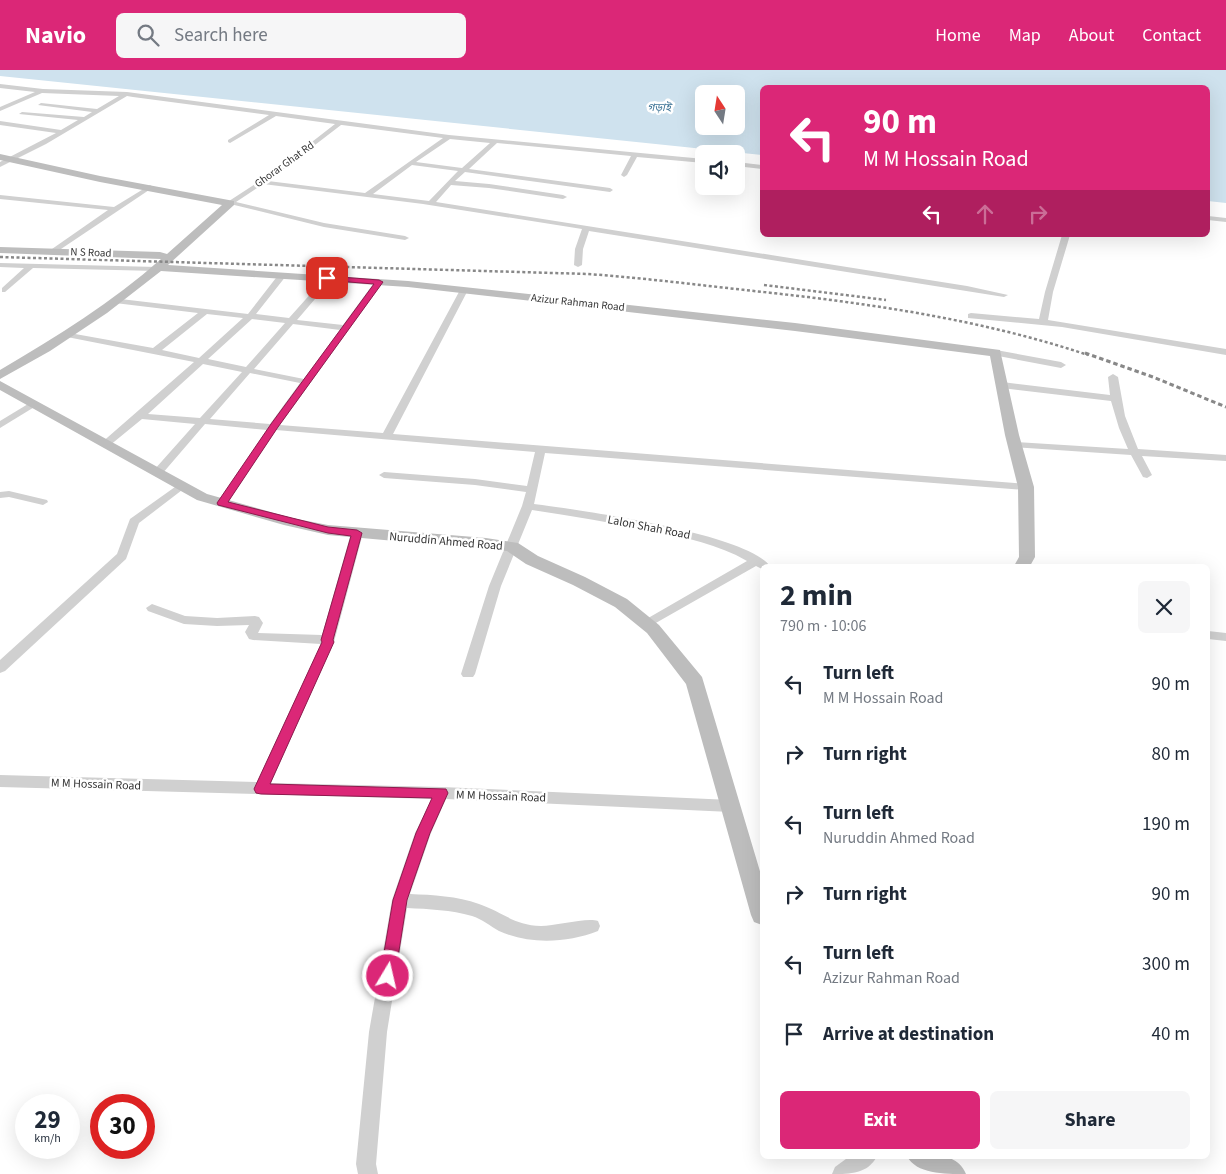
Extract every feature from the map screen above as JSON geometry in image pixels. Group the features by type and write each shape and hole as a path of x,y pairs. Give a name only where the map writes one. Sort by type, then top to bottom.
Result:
{"street":[{"path":"0,86 42,91 127,94 338,124 449,137 695,160"},
{"path":"0,109 42,91"},
{"path":"0,165 5,158 62,132 127,94"},
{"path":"0,103 11,104"},
{"path":"41,104 99,111"},
{"path":"22,114 85,119"},
{"path":"230,141 276,114"},
{"path":"0,123 62,132"},
{"name":"Ghorar Ghat Rd","path":"230,203 274,174 338,124"},
{"path":"367,195 449,137"},
{"path":"430,204 449,183 466,170 495,142"},
{"path":"624,175 635,155"},
{"path":"5,158 230,203 343,229 405,238"},
{"path":"410,163 610,190"},
{"path":"745,165 760,166"},
{"path":"260,182 430,204 1004,295"},
{"path":"449,183 489,186 563,197"},
{"path":"55,251 150,187"},
{"path":"0,197 115,209"},
{"path":"0,375 67,334 158,268 230,203"},
{"path":"1210,218 1226,220"},
{"path":"578,265 579,250 586,228"},
{"path":"1043,322 1049,292 1065,237"},
{"name":"N S Road","path":"0,250 160,255 168,258"},
{"path":"0,265 158,268"},
{"path":"5,290 31,266"},
{"name":"Azizur Rahman Road","path":"158,268 379,282 464,290 795,327 996,353"},
{"path":"105,444 140,416 251,315 282,276"},
{"path":"222,503 274,426 379,282"},
{"path":"387,435 464,290"},
{"path":"158,472 317,292"},
{"path":"115,300 346,328"},
{"path":"154,352 206,310"},
{"path":"971,316 1043,322 1226,352"},
{"path":"67,334 306,382"},
{"path":"1023,564 1027,557 1026,487 996,353 1061,366"},
{"path":"1113,377 1114,398 1121,423 1134,453 1147,475"},
{"path":"1002,384 1114,398"},
{"name":"Nuruddin Ahmed Road","path":"0,385 202,497 328,530 486,543 512,547 532,560 579,581 621,603 647,624 694,682 731,806 758,877 760,896"},
{"path":"0,425 33,404"},
{"path":"140,416 1026,487"},
{"path":"1016,445 1226,458"},
{"path":"468,674 495,586 528,506 541,449"},
{"path":"384,475 475,482 532,490"},
{"path":"0,668 122,556 134,521 182,485"},
{"path":"0,495 9,494 43,502"},
{"name":"Lalon Shah Road","path":"528,506 584,514 697,537 734,548 760,564"},
{"path":"261,789 328,642 357,533"},
{"path":"647,624 760,564"},
{"path":"152,608 184,620 217,622 255,620 257,623 251,632 253,636 258,637 327,640"},
{"path":"1210,635 1226,636"},
{"name":"M M Hossain Road","path":"0,781 442,793 731,806"},
{"path":"368,1174 366,1164 378,1032 400,900 423,833 442,793"},
{"path":"400,900 450,904 477,910 507,926 534,933 563,933 592,926"},
{"path":"848,1173 864,1159"},
{"path":"925,1159 952,1174"}],"water":[{"name":"গড়াই","path":"0,70 1226,70 1226,203 1210,201 1210,85 760,85 760,155 745,153 745,145 695,145 695,148 0,76"}],"railway":[{"path":"0,257 588,274 881,307 965,322 1047,342 1088,355"},
{"path":"764,285 886,300"},
{"path":"1085,353 1153,377 1226,407"}],"route":[{"path":"327,278 379,282 274,426 222,503 290,522 328,530 357,533 328,642 261,789 442,793 409,869 400,900 388,976"}]}
